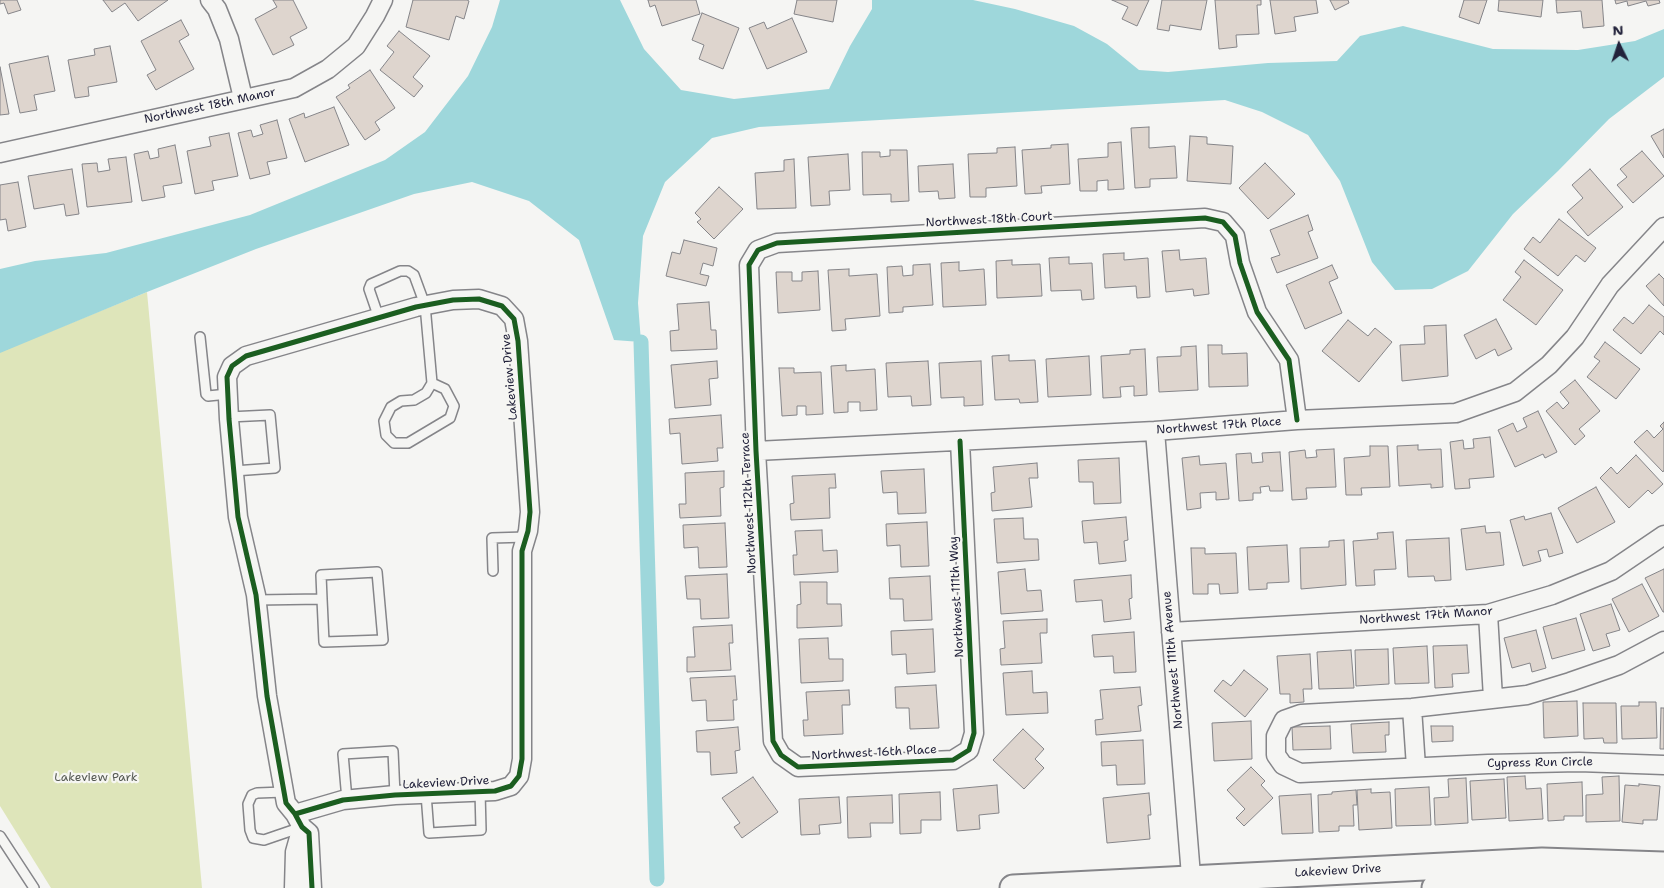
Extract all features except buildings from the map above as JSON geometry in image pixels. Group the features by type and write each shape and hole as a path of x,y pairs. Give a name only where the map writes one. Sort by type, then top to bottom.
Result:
{"street":[{"path":"210,0 217,9 229,39 243,98"},
{"name":"Northwest 18th Manor","path":"0,153 294,88 328,69 356,46 383,0"},
{"name":"Northwest 18th Court","path":"758,250 777,243 787,242 1205,218 1223,222 1235,236 1240,262 1257,312 1289,360 1297,420"},
{"name":"Northwest 17th Place","path":"756,451 1155,432 1297,420 1456,413 1515,392 1549,365 1574,337 1610,285 1664,227"},
{"name":"Northwest 112th Terrace","path":"758,250 749,265 756,451 773,741 781,755"},
{"name":"Lakeview Drive","path":"298,821 347,800 396,795 495,791 511,786 519,776 522,759 522,551 530,512 518,341 514,319 502,306 480,299 453,300 425,305 246,356 232,366 227,377 238,517 256,600 268,696 286,803 298,821 309,833 312,888"},
{"name":"Northwest 111th Avenue","path":"1155,432 1191,883"},
{"name":"Northwest 111th Way","path":"960,442 974,734 969,750"},
{"name":"Northwest 17th Manor","path":"1171,632 1488,614 1552,595 1611,571 1664,536"},
{"path":"1488,614 1493,698"},
{"name":"Cypress Run Circle","path":"1664,641 1619,665 1527,695 1412,708 1301,714 1284,720 1276,736 1276,755 1283,765 1300,773 1579,762 1664,765"},
{"path":"1412,708 1416,767"},
{"name":"Northwest 16th Place","path":"781,755 798,767 953,760 969,750"},
{"path":"294,888 298,821"},
{"name":"Lakeview Drive","path":"1013,888 1191,883 1542,861 1664,864"},
{"path":"1435,888 1544,883 1664,887"}],"lane":[{"path":"378,318 369,289 371,284 400,271 408,271 414,275 425,305 432,383 426,393 414,400 401,401 390,407 384,421 386,435 394,443 408,443 450,418 454,406 450,397 445,389 432,383"},
{"path":"200,338 206,394 208,396 228,394"},
{"path":"229,417 270,415 275,468 234,471"},
{"path":"493,570 492,538 526,537"},
{"path":"377,572 383,640 324,642 322,600 321,575 377,572"},
{"path":"256,600 322,600"},
{"path":"347,800 343,754 393,751 396,795"},
{"path":"426,794 429,833 481,830 480,791"},
{"path":"284,792 252,795 248,804 250,830 253,838 264,840 298,821"},
{"path":"0,836 4,849 34,888"}],"green space":[{"name":"Lakeview Park","path":"147,292 202,888 51,888 0,806 0,352"}],"water":[{"path":"500,0 620,0 644,49 681,90 734,99 829,89 850,46 872,9 872,0 973,0 1015,9 1074,26 1107,44 1139,70 1168,72 1268,63 1337,61 1360,36 1403,26 1493,49 1578,50 1635,41 1664,29 1664,77 1609,119 1513,214 1468,271 1432,289 1395,290 1372,262 1340,181 1308,135 1262,112 1225,100 759,127 712,138 665,182 643,236 638,303 641,342 614,340 579,240 529,201 472,182 414,194 256,249 0,353 0,269 35,261 106,253 250,215 385,160 425,132 468,76 492,27"}],"waterway":[{"path":"641,342 657,879"}],"cycle path":[{"path":"960,441 974,733 969,750 953,760 798,767 781,755 773,741 756,451 749,265 758,250 777,243 1205,218 1223,222 1235,236 1240,263 1257,312 1289,360 1297,420"},
{"path":"295,814 343,800 395,795 495,791 511,786 519,776 522,759 522,551 528,531 530,512 518,341 514,319 502,306 479,299 453,300 416,307 246,356 232,366 227,377 238,517 256,595 267,696 286,803 302,827 309,833 312,888"}]}
